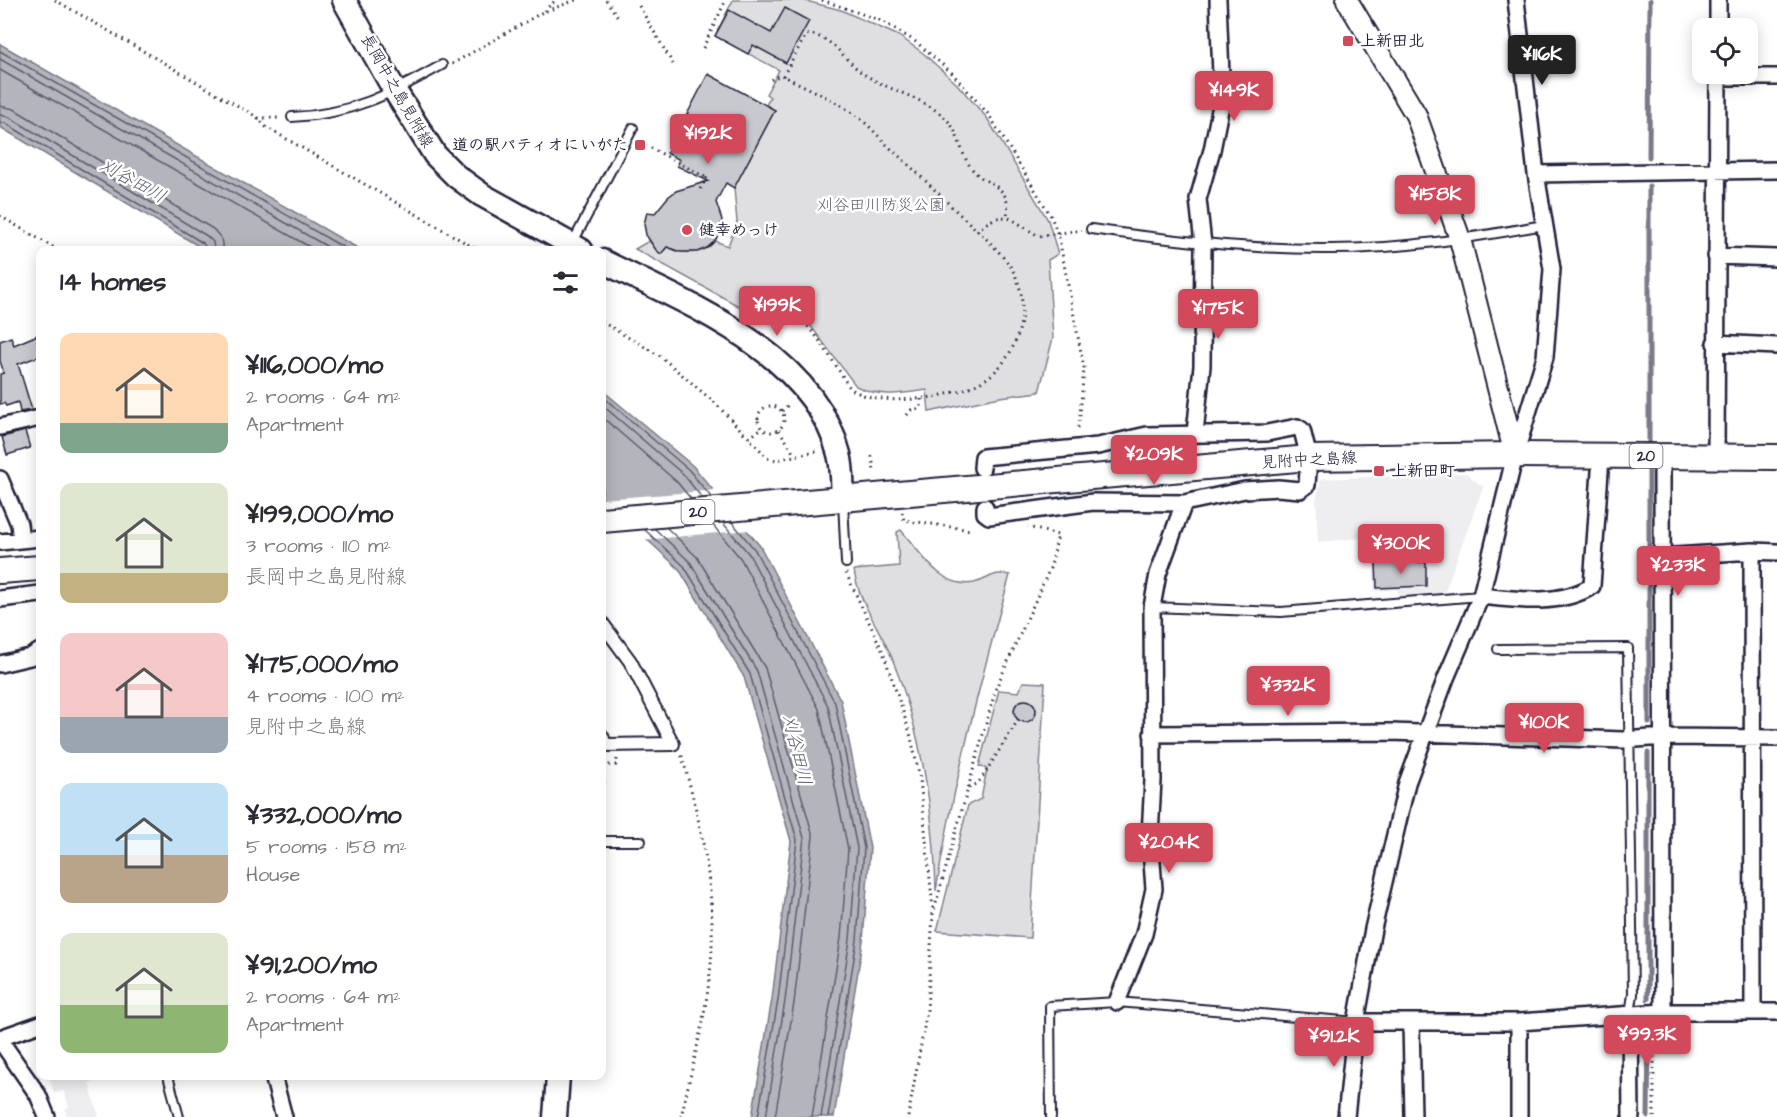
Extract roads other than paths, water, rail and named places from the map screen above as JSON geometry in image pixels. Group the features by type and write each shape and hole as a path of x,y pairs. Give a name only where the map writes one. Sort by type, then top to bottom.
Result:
{"main road":[{"name":"長岡中之島見附線","path":"344,0 395,92 435,155 456,176 483,195 572,246"},
{"path":"606,263 739,331 793,376 810,396 833,437 842,467 843,500"},
{"name":"見附中之島線","path":"843,500 1309,458 1515,455 1777,457"},
{"name":"20","path":"606,520 843,500"},
{"path":"0,571 36,568"},
{"path":"555,1117 558,1080"}],"street":[{"path":"1195,432 1202,366 1203,244 1198,200 1212,150 1222,100 1218,0"},
{"path":"1346,1117 1356,1022 1373,929 1405,792 1424,733 1481,596 1515,455 1545,357 1552,269 1536,174 1516,0"},
{"path":"1718,0 1718,18"},
{"path":"1352,1 1416,115 1460,239 1515,455"},
{"path":"1758,76 1777,77"},
{"path":"1716,456 1718,84"},
{"path":"1536,174 1777,170"},
{"path":"1716,256 1777,258"},
{"path":"1715,343 1777,346"},
{"path":"0,427 36,419"},
{"path":"982,468 983,457 1098,446 1147,435 1195,432 1267,433 1297,427 1302,430 1309,458 1308,485 1300,490 1278,488 1245,490 1184,503 1093,502 990,516 985,513 985,507"},
{"path":"1659,1013 1664,737 1662,456"},
{"path":"1481,596 1526,601 1581,594 1592,586 1601,457"},
{"path":"0,479 19,524 21,540"},
{"path":"1117,1002 1144,934 1154,889 1150,835 1153,780 1152,607 1158,574 1184,503"},
{"path":"0,542 36,538"},
{"path":"1661,557 1752,551 1777,552"},
{"path":"1752,551 1753,1012"},
{"path":"0,599 36,594"},
{"path":"606,628 630,661 673,744 606,745"},
{"path":"0,664 36,658"},
{"path":"1152,734 1424,733 1630,739 1777,738"},
{"path":"1356,1022 1519,1022 1659,1013 1777,1012"},
{"path":"1630,1016 1631,1117"},
{"path":"1411,1022 1413,1117"},
{"path":"1519,1022 1519,1117"},
{"path":"36,1026 0,1039 38,1095 47,1117"},
{"path":"274,1080 284,1117"}],"lane":[{"path":"292,117 354,108 395,92 442,65"},
{"path":"577,246 633,128"},
{"path":"1091,229 1203,244 1323,249 1460,239 1544,225"},
{"path":"843,500 846,563"},
{"path":"1152,607 1281,612 1481,596"},
{"path":"1498,649 1628,648 1633,993 1630,1016"},
{"path":"606,841 641,841"},
{"path":"1051,1117 1050,1006 1117,1002 1356,1022"},
{"path":"169,1080 179,1117"}],"water":[{"name":"刈谷田川","path":"0,44 354,246 198,246 0,127"},
{"name":"刈谷田川","path":"606,393 693,466 760,546 841,701 870,848 863,941 834,1117 752,1117 772,999 791,841 744,677 679,569 606,502"}],"waterway":[{"path":"1649,157 1650,0"},
{"path":"1649,186 1649,442"},
{"path":"1649,471 1649,723"},
{"path":"1648,753 1648,999"},
{"path":"1648,1117 1649,1029"}],"place":[{"name":"上新田北","path":"1348,41"},
{"name":"道の駅パティオにいがた","path":"640,145"},
{"name":"健幸めっけ","path":"687,230"},
{"name":"上新田町","path":"1379,471"}],"park label":[{"name":"刈谷田川防災公園","path":"881,205"}]}
